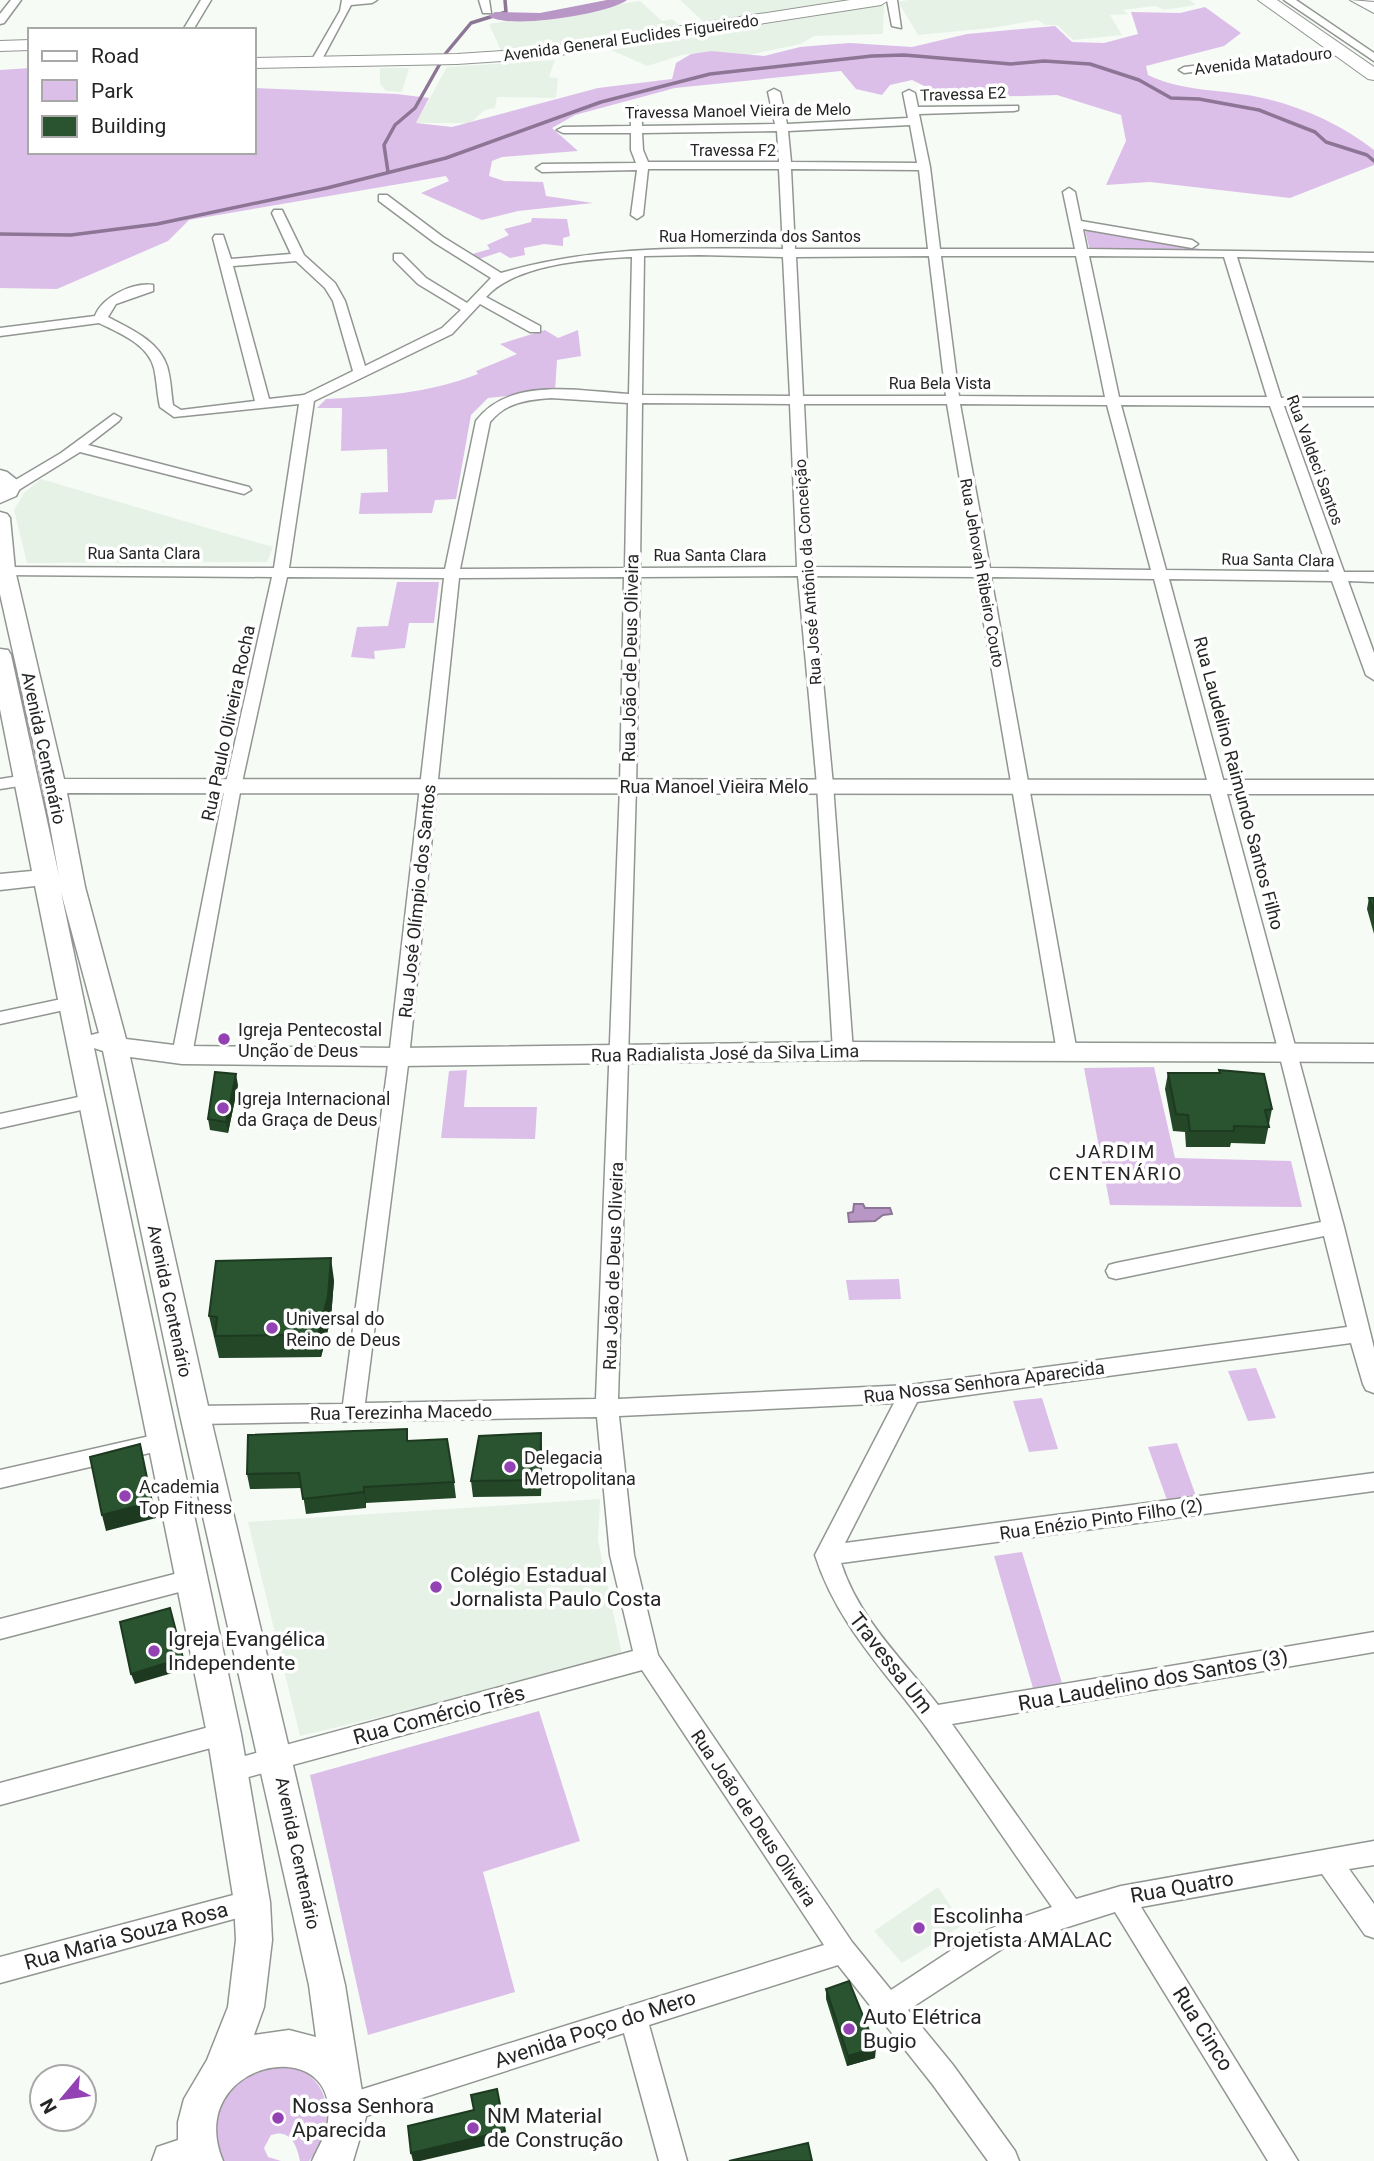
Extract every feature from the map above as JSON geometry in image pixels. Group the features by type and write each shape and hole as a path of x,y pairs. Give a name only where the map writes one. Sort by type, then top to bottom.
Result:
{"main road":[{"name":"Avenida General Euclides Figueiredo","path":"256,63 457,59 574,50 881,0"},
{"name":"Avenida Matadouro","path":"1266,0 1374,75"},
{"path":"1357,0 1374,8"},
{"path":"0,46 28,45"},
{"name":"Avenida Centenário","path":"115,1046 195,1415 327,1985 342,2129"}],"street":[{"path":"0,21 16,0"},
{"path":"189,28 206,0"},
{"path":"315,63 345,11 347,1 372,0"},
{"path":"892,0 897,26"},
{"path":"1289,0 1374,58"},
{"name":"Avenida Matadouro","path":"1184,70 1343,52"},
{"name":"Rua José Antônio da Conceição","path":"774,92 782,128 785,166 806,571 825,785 843,1051"},
{"name":"Rua Jehovah Ribeiro Couto","path":"909,93 924,167 953,401 1067,1052"},
{"path":"636,108 637,150 643,166 637,215"},
{"name":"Travessa E2","path":"913,116 1014,108"},
{"name":"Travessa Manoel Vieira de Melo","path":"563,130 782,128 913,116"},
{"name":"Travessa F2","path":"542,167 924,167"},
{"name":"Rua Laudelino Raimundo Santos Filho","path":"1069,192 1113,401 1289,1053 1374,1384"},
{"path":"0,332 101,319 143,343 152,352 159,363 167,407 179,414 307,399 447,331 500,278 439,240 383,198"},
{"path":"278,213 299,257 330,286 339,301 360,371"},
{"name":"Rua Homerzinda dos Santos","path":"1077,224 1255,253"},
{"path":"219,239 263,404"},
{"name":"Rua Valdeci Santos","path":"1230,253 1275,401 1374,675"},
{"name":"Rua Homerzinda dos Santos","path":"500,278 583,258 638,254 1255,253 1374,257"},
{"name":"Rua João de Deus Oliveira","path":"638,254 621,1055 607,1408 622,1555 648,1658 843,1951 889,2007 1005,2161"},
{"path":"227,263 299,257"},
{"path":"398,257 422,281 535,329"},
{"path":"101,319 108,304 148,288"},
{"name":"Rua Bela Vista","path":"505,400 544,395 634,399 1374,401"},
{"name":"Rua Paulo Oliveira Rocha","path":"183,1055 233,787 281,571 307,399"},
{"name":"Rua José Olímpio dos Santos","path":"353,1413 399,1057 452,574 483,421 490,410 505,400"},
{"name":"Avenida Centenário","path":"114,418 44,471 4,484 0,516 5,570 54,786 59,878 71,1003 224,1734 252,1902 254,1940 246,2007 222,2071"},
{"path":"78,447 244,490"},
{"name":"Rua Santa Clara","path":"5,570 452,574 806,571 1374,578"},
{"name":"Avenida Centenário","path":"0,655 26,780 115,1046"},
{"path":"0,784 26,780"},
{"name":"Rua Manoel Vieira Melo","path":"54,786 1374,786"},
{"path":"0,873 23,869 59,878"},
{"path":"0,882 59,878"},
{"path":"0,1018 71,1003"},
{"name":"Rua Radialista José da Silva Lima","path":"79,1032 115,1046 183,1055 399,1057 843,1051 1374,1053"},
{"path":"0,1121 92,1101"},
{"path":"1116,1271 1334,1227"},
{"name":"Rua Nossa Senhora Aparecida","path":"607,1408 910,1394 1359,1334"},
{"path":"827,1555 910,1394"},
{"name":"Rua Terezinha Macedo","path":"195,1415 607,1408"},
{"path":"0,1479 163,1442"},
{"name":"Rua Enézio Pinto Filho (2)","path":"827,1555 1374,1482"},
{"path":"0,1629 188,1570 227,1550"},
{"name":"Travessa Um","path":"827,1555 834,1581 852,1613 891,1668 933,1717 1071,1913"},
{"name":"Rua Laudelino dos Santos (3)","path":"933,1717 1374,1642"},
{"name":"Rua Comércio Três","path":"230,1771 648,1658"},
{"path":"0,1794 224,1734"},
{"name":"Rua Quatro","path":"889,2007 979,1947 999,1937 1071,1913 1121,1898 1374,1853"},
{"path":"1329,1861 1374,1926"},
{"name":"Rua Cinco","path":"1121,1898 1284,2161"},
{"name":"Rua Maria Souza Rosa","path":"0,1970 252,1902"},
{"name":"Avenida Poço do Mero","path":"342,2129 634,2016 843,1951"},
{"path":"634,2016 674,2161"},
{"path":"191,2158 198,2112 206,2091 222,2071 242,2056 265,2048 288,2047 311,2053 329,2065 342,2129"}],"shaded area":[{"path":"680,0 853,0 707,25"},
{"path":"1190,0 1196,5 1164,10 1155,6 1122,10 1129,14 1110,15 1122,35 1073,40 1057,25 1045,25 1038,20 992,28 918,35 898,2"},
{"path":"640,1 662,21 673,19 683,30 583,46 502,53 489,24"},
{"path":"884,5 883,34 814,36 801,44 743,56 711,51 682,55 647,66 611,50"},
{"path":"555,60 549,77 558,78 556,98 497,97 495,108 485,110 470,123 416,123 447,67"},
{"path":"380,68 409,68 402,92 386,91 380,84"},
{"path":"41,479 273,547 267,562 27,563 14,510 24,493"},
{"path":"854,1204 863,1204 865,1208 890,1208 892,1214 883,1215 875,1221 849,1222 848,1213 853,1212"},
{"name":"Colégio Estadual Jornalista Paulo Costa","path":"600,1499 598,1540 623,1659 300,1736 248,1522"},
{"name":"Escolinha Projetista AMALAC","path":"938,1887 963,1925 902,1963 874,1931"}],"green space":[{"path":"1205,7 1241,33 1224,46 1146,66 1148,75 1188,87 1244,94 1304,110 1348,132 1374,150 1374,165 1290,198 1150,182 1106,185 1126,141 1121,115 1057,95 949,98 912,80 890,85 882,95 856,89 841,71 675,88 575,115 552,128 578,151 502,157 492,161 489,176 504,181 543,182 546,196 593,203 518,211 482,220 421,193 449,181 446,176 189,220 168,241 57,289 0,288 0,70 28,68 28,154 256,154 256,88 397,94 429,98 416,123 452,127 598,88 672,79 676,63 691,54 711,51 764,56 800,47 850,43 912,47 967,34 1055,26 1072,42 1104,43 1138,34 1131,12 1180,13"},
{"path":"532,218 567,219 570,236 563,238 563,246 544,244 524,248 525,255 510,258 500,252 476,260 469,255 490,249 487,245 509,235 504,229 531,222"},
{"path":"1085,230 1201,249 1090,251"},
{"path":"545,330 558,338 578,330 581,356 557,360 555,391 488,398 471,415 456,499 435,500 432,513 359,514 361,493 388,492 387,449 341,451 342,408 317,408 326,399 403,393 459,381 517,354 500,344"},
{"path":"397,582 439,582 434,623 409,623 405,648 374,651 375,659 351,657 357,627 388,626"},
{"path":"1154,1067 1175,1158 1291,1161 1302,1207 1110,1205 1084,1068"},
{"path":"467,1070 464,1107 537,1107 535,1139 441,1138 449,1071"},
{"path":"899,1279 901,1299 849,1300 846,1280"},
{"path":"1256,1368 1276,1418 1248,1421 1228,1371"},
{"path":"1042,1398 1058,1449 1029,1452 1013,1401"},
{"path":"1177,1443 1196,1496 1167,1500 1148,1447"},
{"path":"1022,1552 1062,1683 1033,1688 994,1556"},
{"path":"539,1711 580,1841 483,1872 515,1992 368,2035 310,1775"},
{"path":"280,2063 310,2076 324,2095 327,2118 316,2152 309,2161 300,2161 292,2139 278,2133 271,2135 264,2148 268,2157 281,2161 214,2161 208,2149 222,2087"}],"building":[{"path":"1369,898 1374,898 1374,913"},
{"path":"1219,1070 1264,1074 1272,1109 1265,1110 1269,1127 1234,1126 1234,1131 1190,1131 1188,1115 1176,1114 1168,1073 1220,1073"},
{"name":"Igreja Internacional da Graça de Deus","path":"215,1072 236,1074 226,1122 208,1119"},
{"name":"Universal do Reino de Deus","path":"331,1258 328,1296 318,1335 215,1336 217,1317 209,1316 216,1261"},
{"path":"407,1429 407,1441 447,1439 454,1482 364,1487 364,1492 303,1499 299,1473 247,1474 248,1435"},
{"path":"541,1433 540,1480 471,1481 479,1436"},
{"name":"Academia Top Fitness","path":"140,1444 152,1502 102,1515 90,1457"},
{"name":"Igreja Evangélica Independente","path":"170,1608 183,1658 131,1674 120,1622"},
{"name":"Auto Elétrica Bugio","path":"849,1981 876,2048 848,2056 826,1989"},
{"name":"NM Material de Construção","path":"497,2089 505,2131 411,2153 408,2126 474,2110 471,2095"},
{"path":"808,2143 812,2161 729,2161"}],"waterway":[{"path":"388,172 384,145 395,125 415,108 446,53 471,23 506,12 505,0"},
{"path":"495,16 540,17 621,0"},
{"path":"0,234 71,235 157,224 327,188 446,158 601,102 710,74 872,56 904,55 1011,64 1044,61 1090,64 1139,80 1171,98 1199,99 1259,110 1315,132 1326,142 1367,155 1374,161"}],"place":[{"name":"Igreja Pentecostal Unção de Deus","path":"224,1039"},
{"name":"Igreja Internacional da Graça de Deus","path":"223,1108"},
{"name":"Universal do Reino de Deus","path":"272,1328"},
{"name":"Delegacia Metropolitana","path":"510,1467"},
{"name":"Academia Top Fitness","path":"125,1496"},
{"name":"Colégio Estadual Jornalista Paulo Costa","path":"436,1587"},
{"name":"Igreja Evangélica Independente","path":"154,1651"},
{"name":"Escolinha Projetista AMALAC","path":"919,1928"},
{"name":"Auto Elétrica Bugio","path":"849,2029"},
{"name":"Nossa Senhora Aparecida","path":"278,2118"},
{"name":"NM Material de Construção","path":"473,2128"}],"district":[{"name":"JARDIM CENTENÁRIO","path":"1116,1162"}]}
